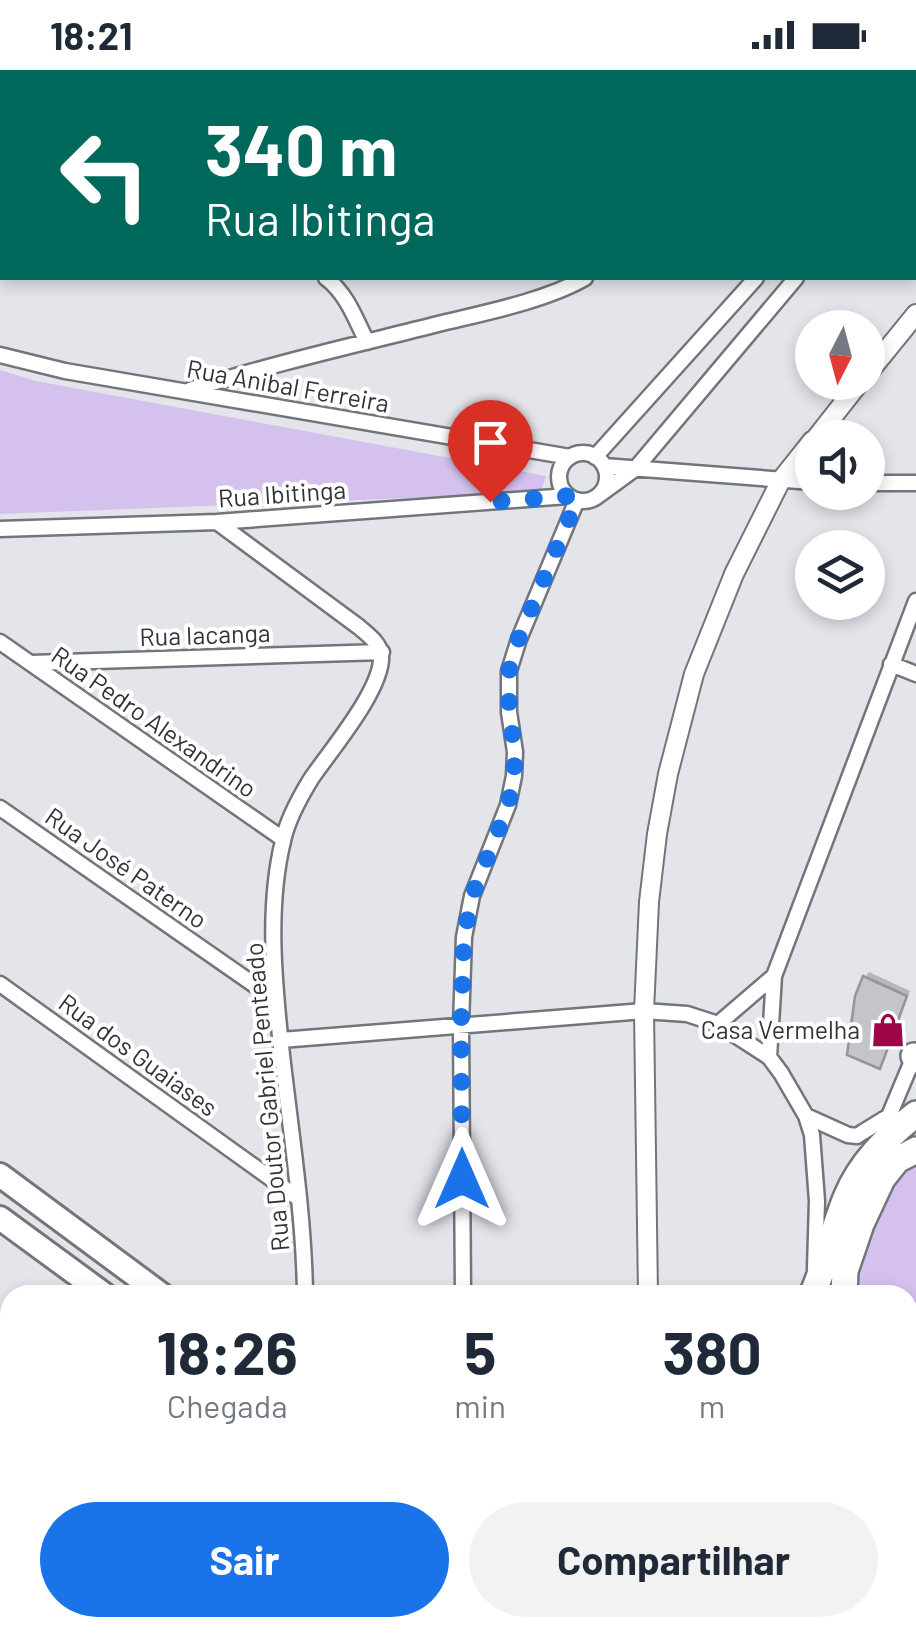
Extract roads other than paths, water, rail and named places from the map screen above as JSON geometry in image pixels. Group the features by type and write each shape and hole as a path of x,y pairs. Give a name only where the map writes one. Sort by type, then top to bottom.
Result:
{"highway":[{"path":"817,1285 846,1196 859,1173 877,1148 916,1114"},
{"path":"844,1285 845,1270 860,1224 882,1179 897,1160 916,1150"}],"main road":[{"path":"0,1175 149,1285"},
{"path":"0,1218 92,1285"},
{"path":"125,1285 133,1273"}],"street":[{"path":"329,280 347,300 367,342"},
{"path":"184,392 480,313 567,288 581,280"},
{"path":"599,495 606,481 599,461 754,280"},
{"path":"570,457 560,468 560,483 572,498 585,501 636,468 794,280"},
{"path":"885,353 916,314"},
{"name":"Rua Anibal Ferreira","path":"0,355 184,392 570,457 582,454 636,468 795,481"},
{"path":"237,375 240,401"},
{"path":"829,420 845,400"},
{"path":"648,1285 644,1011 657,834 680,721 694,674 756,528 781,480 795,463"},
{"path":"885,484 916,484"},
{"path":"463,1285 464,937 472,896 508,806 514,776 509,671 572,498"},
{"name":"Rua Ibitinga","path":"0,530 218,522 572,498"},
{"path":"218,522 359,626 382,652"},
{"path":"769,1057 774,976 916,601"},
{"name":"Rua Pedro Alexandrino","path":"0,642 283,839"},
{"name":"Rua Iacanga","path":"31,663 382,652"},
{"name":"Rua Doutor Gabriel Penteado","path":"304,1285 276,1000 275,916 283,839 308,784 372,691 382,652"},
{"path":"891,664 916,674"},
{"path":"0,831 6,812"},
{"name":"Rua José Paterno","path":"6,812 276,1000"},
{"path":"718,1024 774,976"},
{"name":"Rua dos Guaiases","path":"0,984 298,1198"},
{"path":"281,1040 644,1011 687,1014 718,1024 769,1057 806,1116 815,1154 818,1202 814,1285"},
{"path":"806,1116 848,1136 857,1136 889,1116 916,1056"}],"place":[{"name":"Casa Vermelha","path":"888,1030"}]}
